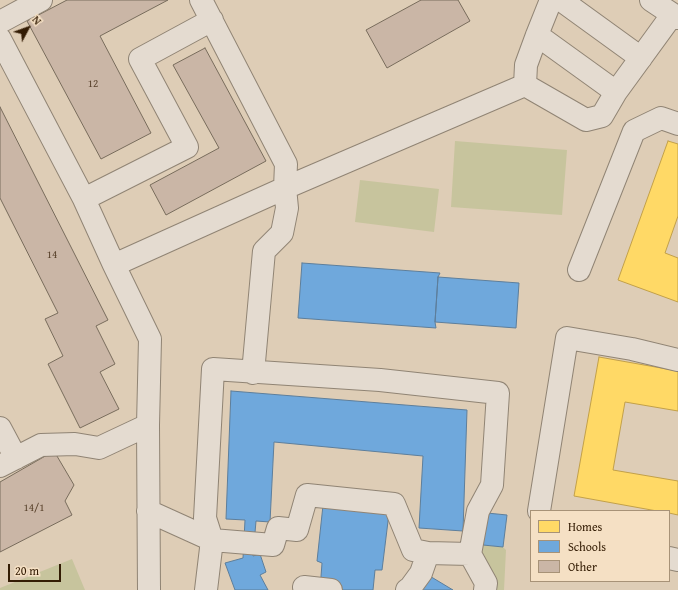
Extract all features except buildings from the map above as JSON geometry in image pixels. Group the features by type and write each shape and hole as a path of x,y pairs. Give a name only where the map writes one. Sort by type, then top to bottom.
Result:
{"lane":[{"path":"0,22 41,0"},
{"path":"201,0 286,164 284,188 287,208 282,233 264,251 253,372"},
{"path":"524,85 526,65 551,0"},
{"path":"561,0 641,58"},
{"path":"524,85 586,120 602,116 616,92 641,58 675,17 651,0"},
{"path":"84,199 187,147 140,59 212,20"},
{"path":"537,34 616,92"},
{"path":"0,38 84,199 150,339 148,425 149,590"},
{"path":"114,265 284,188 524,85"},
{"path":"579,270 634,131 661,118 678,124"},
{"path":"539,510 567,338 632,349 678,360"},
{"path":"206,590 212,540 205,518 213,370 380,380 498,392 492,485 478,511 470,554 486,583 485,590"},
{"path":"0,428 8,462 41,445 74,444 99,448 148,425"},
{"path":"148,511 212,540 273,545 278,528 297,530 307,495 394,504 413,550 428,553 470,554"},
{"path":"407,590 421,573 428,553"},
{"path":"304,587 331,590"}],"shaded area":[{"path":"455,141 567,150 562,215 451,207"},
{"path":"360,180 439,189 434,232 355,222"},
{"path":"483,545 503,547 506,550 504,590 493,590 481,551"},
{"path":"72,559 85,590 0,590 0,588"}]}
